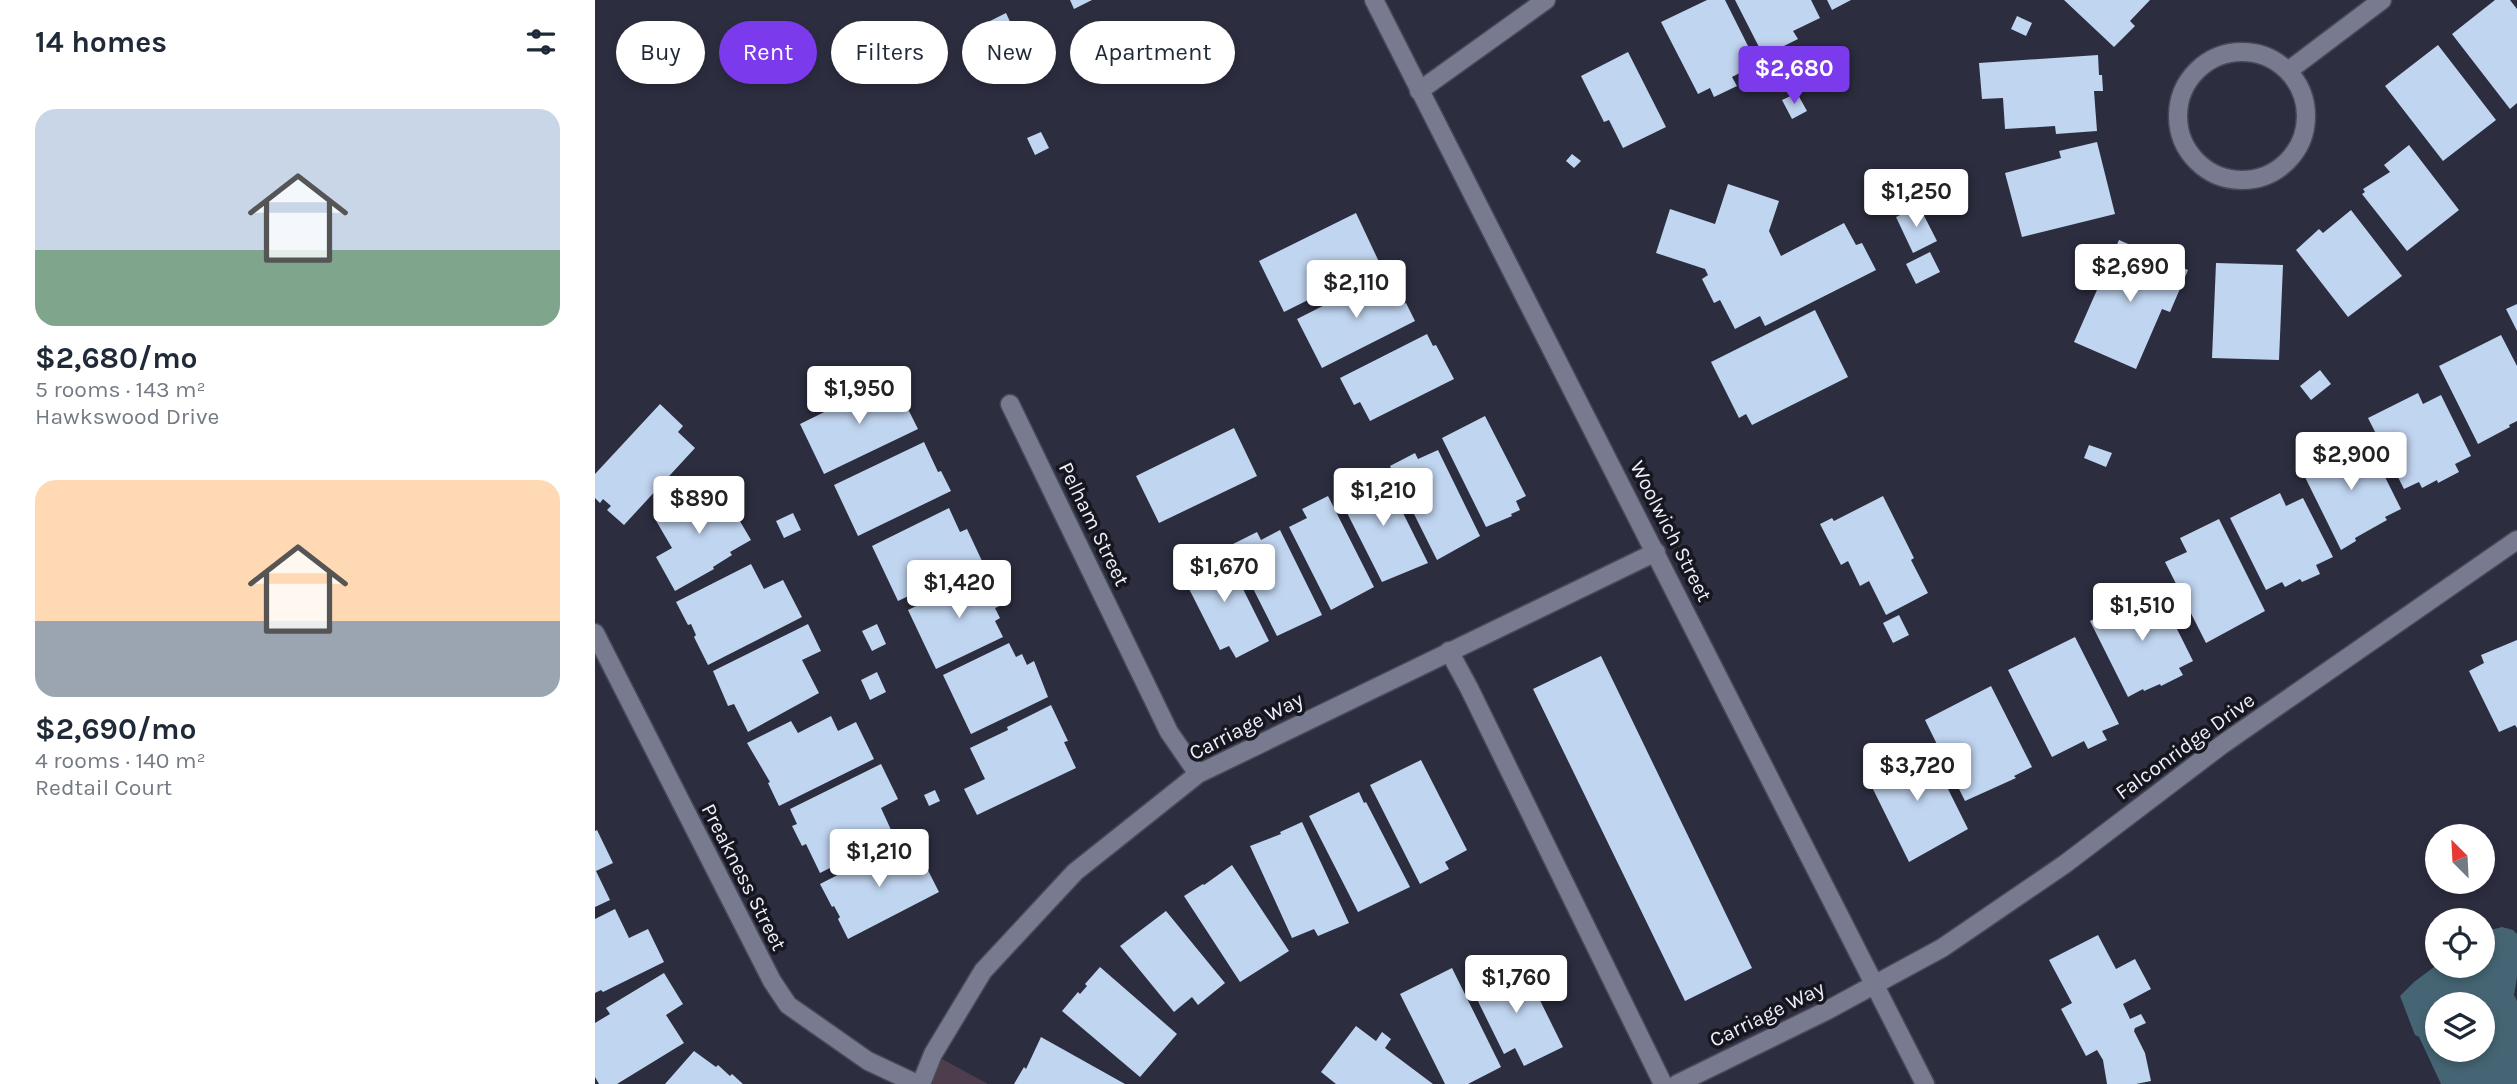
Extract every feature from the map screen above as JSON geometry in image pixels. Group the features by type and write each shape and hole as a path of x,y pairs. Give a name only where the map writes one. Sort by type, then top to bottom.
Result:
{"street":[{"name":"Woolwich Street","path":"1374,0 1925,1084"},
{"path":"1419,91 1546,0"},
{"path":"2288,71 2382,0"},
{"path":"2240,52 2271,58 2288,71 2305,100 2307,122 2301,144 2288,162 2260,178 2238,181 2216,175 2198,163 2185,145 2178,114 2182,93 2193,74 2219,56 2240,52"},
{"name":"Pelham Street","path":"1010,404 1169,732 1198,774"},
{"name":"Falconridge Drive","path":"1876,984 1942,948 2054,872 2223,744 2517,540"},
{"name":"Carriage Way","path":"919,1084 933,1054 983,971 1075,872 1198,774 1656,552"},
{"name":"Preakness Street","path":"595,633 772,981 788,1005 868,1061 919,1084"},
{"path":"1449,651 1663,1084"},
{"name":"Carriage Way","path":"1677,1084 1876,984"}],"shaded area":[{"path":"933,1054 988,1084 921,1084"}],"water":[{"path":"2502,927 2513,930 2517,934 2517,977 2514,995 2517,1001 2517,1084 2441,1084 2431,1062 2495,1062 2495,992 2425,992 2425,1050 2419,1037 2415,1035 2400,996 2425,974 2425,978 2495,978 2495,929"}],"building":[{"path":"1070,0 1092,0 1074,9"},
{"path":"1707,0 1725,0 1757,64 1732,77 1737,86 1714,97 1710,88 1698,94 1661,22"},
{"path":"1735,0 1811,0 1820,18 1793,31 1798,39 1766,55 1762,46 1759,47"},
{"path":"1827,0 1851,0 1832,10"},
{"path":"2064,0 2150,0 2130,21 2135,26 2114,47"},
{"path":"2495,0 2510,0 2517,9 2517,103 2510,109 2452,34"},
{"path":"1006,13 1010,21 990,21"},
{"path":"2017,16 2032,23 2026,36 2011,29"},
{"path":"2438,45 2496,120 2443,161 2385,86"},
{"path":"1628,52 1666,127 1623,148 1609,120 1604,122 1581,76"},
{"path":"2098,55 2103,91 2094,91 2097,131 2056,134 2055,126 2005,129 2003,98 1982,99 1979,63"},
{"path":"1797,93 1807,111 1792,119 1782,100"},
{"path":"1041,132 1049,148 1035,155 1027,138"},
{"path":"2097,142 2115,214 2022,237 2005,173 2061,158 2059,151"},
{"path":"2409,145 2459,210 2407,251 2362,194 2365,192 2363,189 2390,172 2384,165"},
{"path":"1572,154 1581,161 1574,168 1566,161"},
{"path":"1728,184 1779,201 1769,231 1781,256 1844,223 1856,245 1862,243 1876,270 1765,326 1760,316 1735,329 1720,300 1714,303 1702,279 1708,275 1705,269 1656,253 1670,209 1715,224"},
{"path":"1919,206 1937,241 1913,253 1896,217"},
{"path":"2351,210 2402,276 2348,317 2296,250 2319,229 2323,233"},
{"path":"1356,213 1380,264 1284,312 1259,261"},
{"path":"2119,240 2188,270 2170,312 2162,309 2136,369 2074,342"},
{"path":"1930,252 1940,272 1916,284 1906,264"},
{"path":"2216,263 2283,265 2279,360 2212,358"},
{"path":"1390,272 1400,291 1398,293 1403,304 1406,303 1415,321 1322,368 1297,319"},
{"path":"2517,304 2517,331 2506,309"},
{"path":"1815,310 1848,377 1752,425 1746,414 1739,418 1711,362"},
{"path":"1427,334 1454,379 1370,421 1360,402 1354,405 1340,378"},
{"path":"2501,335 2517,366 2517,421 2478,444 2439,366"},
{"path":"2320,370 2331,384 2311,400 2300,386"},
{"path":"893,378 902,397 900,398 918,429 824,474 800,424"},
{"path":"2418,393 2423,404 2441,395 2471,456 2455,464 2459,472 2438,483 2437,480 2422,488 2419,482 2404,489 2368,418"},
{"path":"660,404 683,426 678,432 695,448 624,525 607,510 611,506 603,499 600,503 595,498 595,474"},
{"path":"1485,416 1526,496 1516,501 1520,510 1486,527 1442,438"},
{"path":"1234,428 1257,476 1159,523 1136,476"},
{"path":"2365,437 2401,509 2385,517 2387,520 2355,538 2356,541 2341,550 2301,469"},
{"path":"924,442 938,472 941,471 951,491 858,536 834,485"},
{"path":"2089,445 2112,453 2106,467 2084,458"},
{"path":"1438,450 1480,536 1437,560 1390,466 1415,453 1418,459"},
{"path":"1382,471 1428,563 1382,582 1340,499 1358,491 1354,485"},
{"path":"717,482 751,540 730,552 732,555 713,567 714,569 675,591 656,557 672,548 655,519"},
{"path":"2280,493 2286,506 2303,498 2333,557 2316,565 2320,574 2302,582 2300,579 2285,587 2282,582 2266,590 2230,518"},
{"path":"1328,496 1374,587 1331,610 1289,527 1307,518 1302,509"},
{"path":"1883,496 1928,593 1886,615 1869,581 1860,586 1848,561 1841,565 1820,524 1832,518 1834,521"},
{"path":"949,508 960,532 967,529 982,561 898,601 872,546"},
{"path":"793,513 801,530 784,538 776,521"},
{"path":"2219,519 2265,611 2206,643 2165,562 2187,552 2180,538"},
{"path":"1280,530 1322,615 1277,636 1231,545 1257,532 1261,540"},
{"path":"1223,549 1269,641 1236,658 1229,646 1220,650 1180,571"},
{"path":"751,564 764,589 783,580 802,617 708,665 694,637 696,635 691,624 688,625 676,602"},
{"path":"988,571 1002,605 995,608 1000,618 995,621 1003,637 936,669 908,610"},
{"path":"2156,587 2193,661 2179,668 2183,675 2128,697 2090,621"},
{"path":"1899,615 1909,635 1893,643 1883,623"},
{"path":"808,624 821,651 802,660 819,693 748,732 734,704 728,706 713,671"},
{"path":"877,624 886,644 872,651 862,631"},
{"path":"2075,637 2119,724 2102,731 2107,740 2088,749 2084,741 2052,757 2008,670"},
{"path":"2517,640 2517,728 2515,725 2499,732 2469,671 2484,663 2481,655"},
{"path":"1009,643 1016,657 1022,654 1027,665 1034,661 1048,697 971,734 943,675"},
{"path":"1601,656 1752,968 1685,1001 1533,689"},
{"path":"877,672 886,692 870,700 861,680"},
{"path":"1991,686 2032,767 2014,776 2016,778 1965,801 1925,720"},
{"path":"1051,705 1068,741 1064,742 1076,768 977,815 964,789 985,779 970,748"},
{"path":"831,716 838,731 856,722 874,759 779,806 768,783 770,782 747,743 791,721 798,733"},
{"path":"1926,745 1968,829 1909,862 1866,775"},
{"path":"1421,760 1467,850 1445,862 1449,869 1420,884 1370,785"},
{"path":"881,764 898,799 881,808 892,832 858,849 860,853 820,873 806,844 802,846 792,826 797,824 790,809"},
{"path":"935,790 940,801 929,806 924,795"},
{"path":"1359,792 1410,887 1358,912 1309,816"},
{"path":"1302,822 1349,923 1318,936 1314,929 1292,938 1250,846"},
{"path":"597,830 613,863 596,871 610,900 595,907 595,831"},
{"path":"913,841 939,892 848,939 838,919 840,917 820,884 867,860 870,864"},
{"path":"1232,865 1289,951 1240,982 1184,896"},
{"path":"615,909 629,938 648,929 664,962 603,992 601,990 595,993 595,919"},
{"path":"1166,911 1225,983 1198,1005 1192,997 1174,1012 1120,946"},
{"path":"2098,935 2116,969 2135,959 2151,989 2123,1004 2130,1019 2141,1014 2146,1023 2134,1031 2145,1053 2151,1081 2107,1084 2103,1060 2097,1050 2086,1056 2061,1009 2072,1003 2049,960"},
{"path":"1499,966 1506,979 1525,970 1563,1047 1524,1066 1515,1048 1504,1054 1468,981"},
{"path":"1100,967 1177,1034 1140,1077 1062,1011 1078,992 1080,994 1087,986 1085,984"},
{"path":"1452,968 1501,1067 1468,1084 1445,1084 1400,994"},
{"path":"664,973 683,1004 666,1015 684,1043 617,1084 599,1084 595,1077 595,1023 610,1014 606,1008"},
{"path":"1356,1026 1376,1041 1382,1032 1391,1039 1385,1048 1433,1084 1336,1084 1321,1072"},
{"path":"1041,1037 1125,1084 1014,1084 1024,1067 1026,1069"},
{"path":"694,1051 716,1067 718,1065 730,1076 732,1074 743,1084 665,1084"}]}
